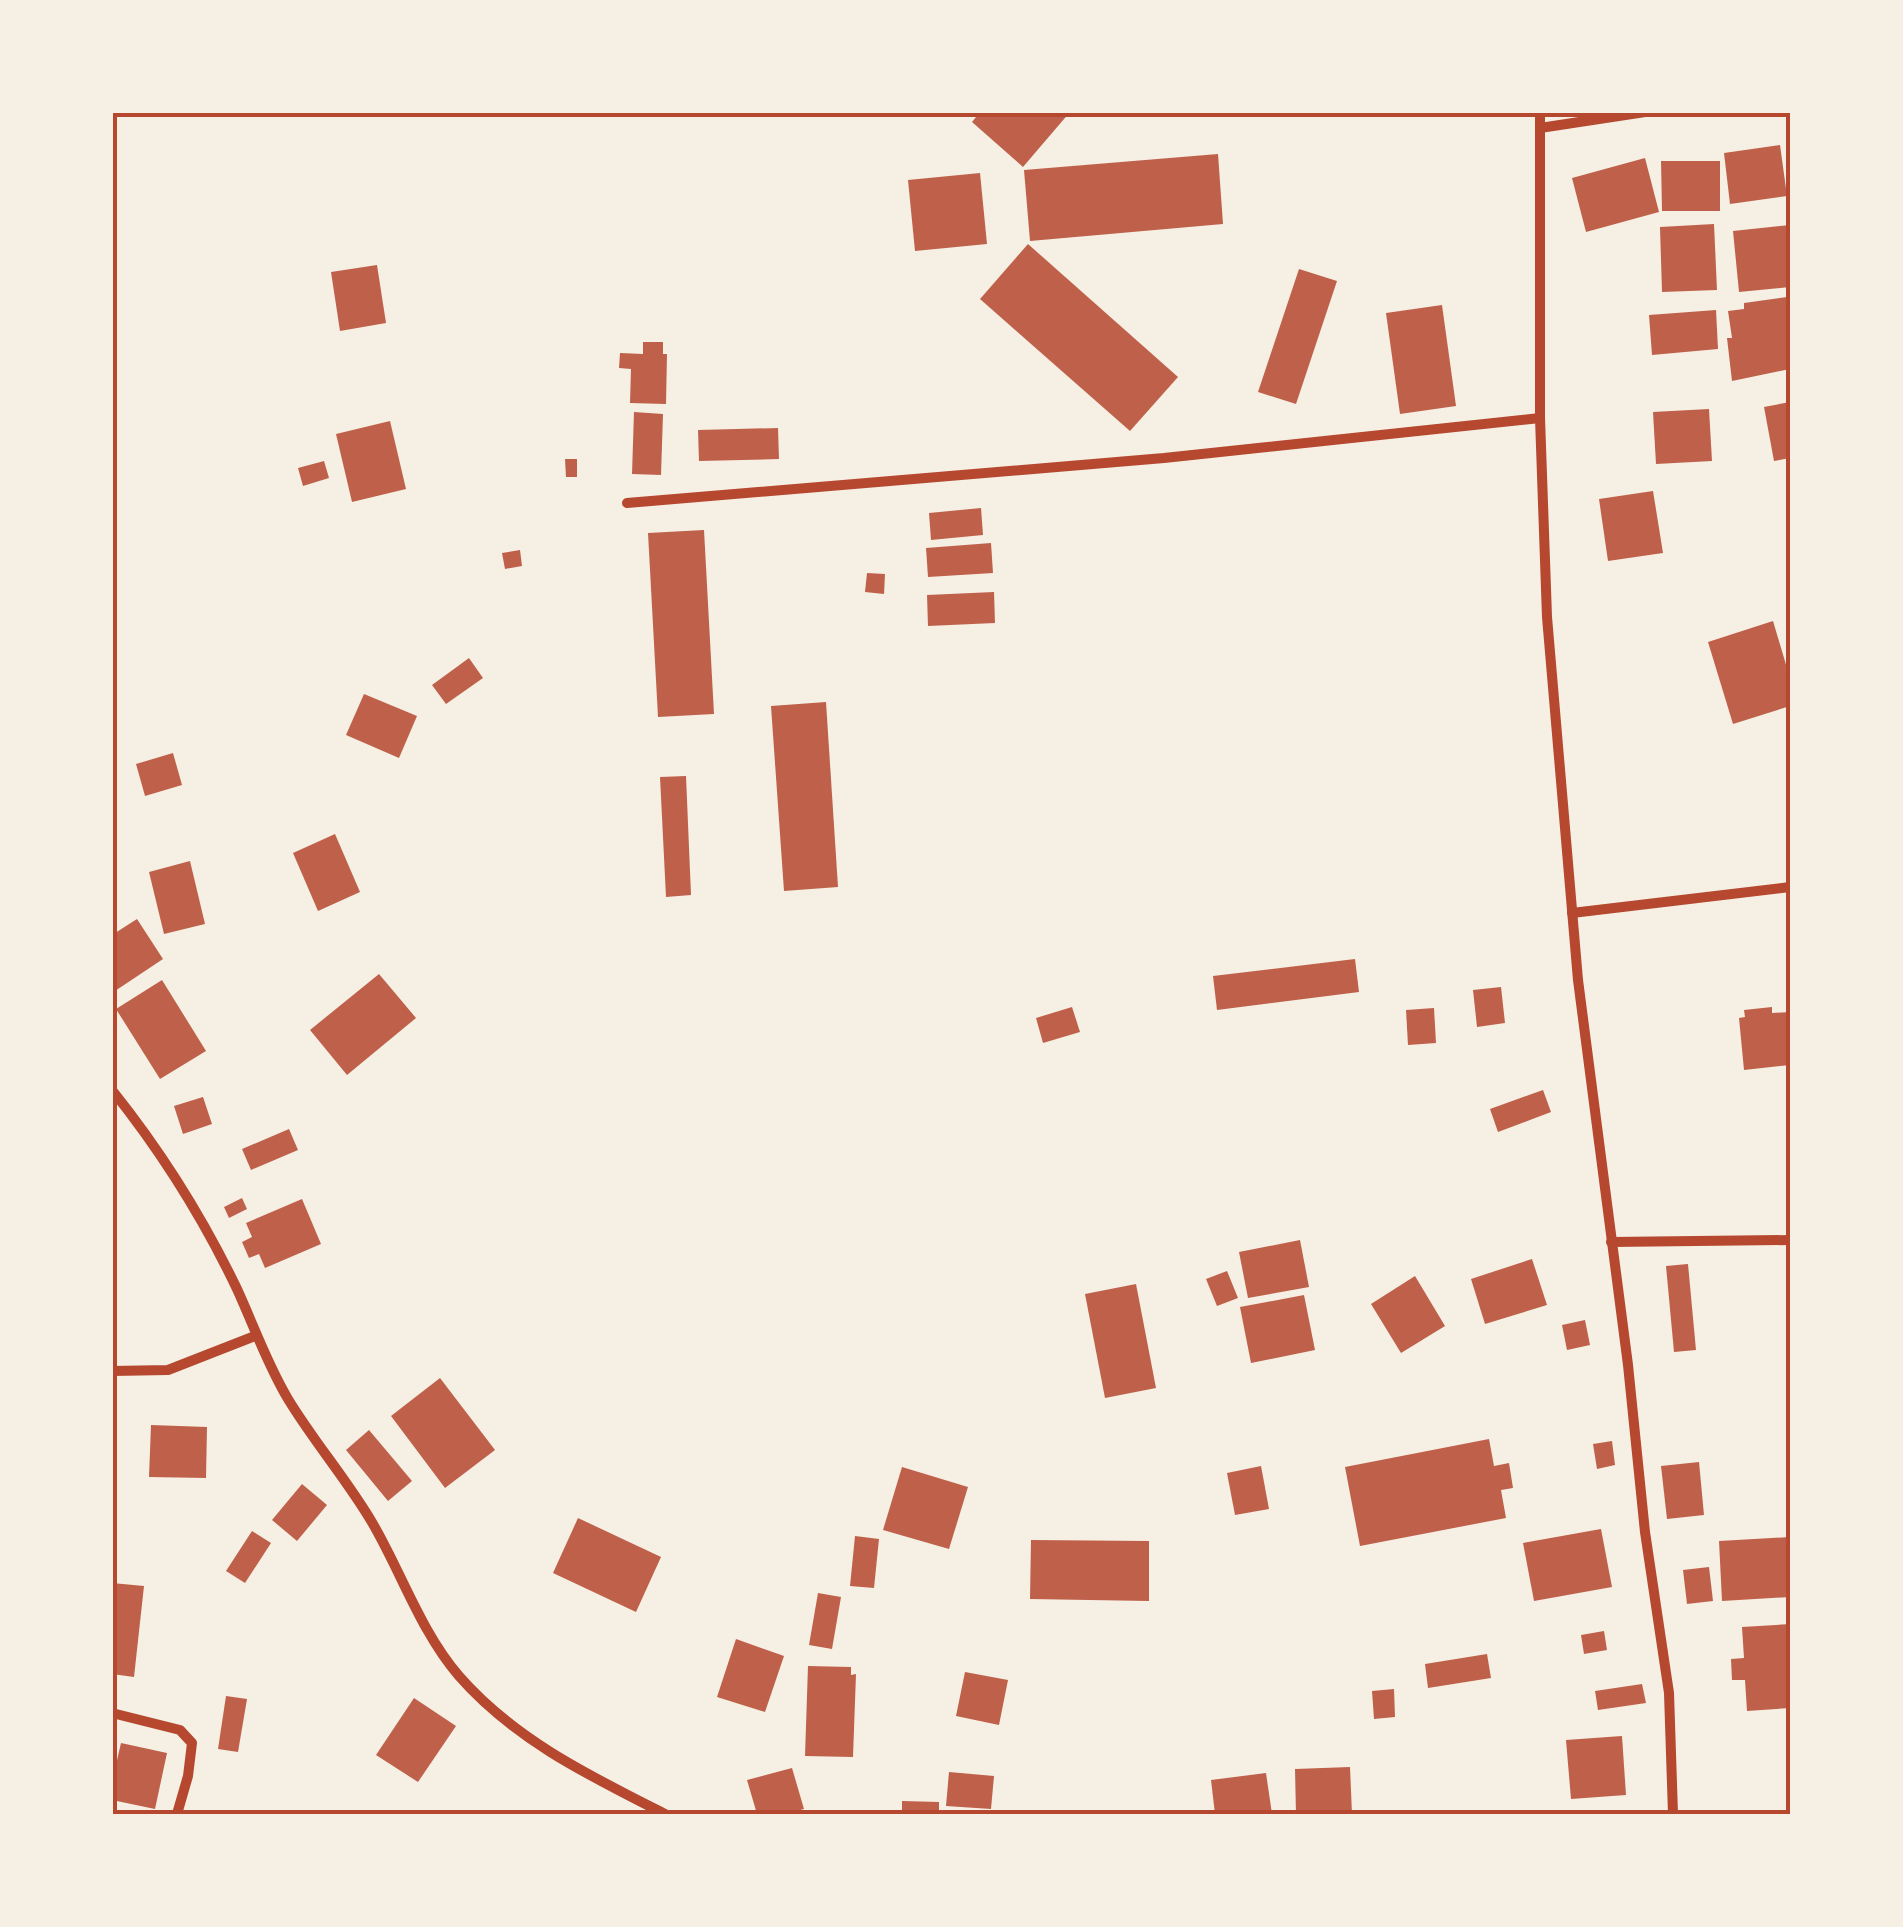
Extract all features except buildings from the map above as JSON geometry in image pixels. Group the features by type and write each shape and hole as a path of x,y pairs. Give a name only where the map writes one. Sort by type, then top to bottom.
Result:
{"street":[{"path":"1540,112 1540,418 1547,617 1578,980 1644,1532 1669,1693 1673,1814"},
{"path":"1540,128 1645,112"},
{"path":"628,503 1164,458 1540,418"},
{"path":"1572,913 1790,888"},
{"path":"112,1090 189,1204 237,1289 255,1336 287,1398 371,1520 427,1631 458,1675 531,1741 562,1762 665,1814"},
{"path":"1612,1242 1790,1240"},
{"path":"112,1371 168,1370 255,1336"},
{"path":"112,1713 180,1730 192,1743 177,1814"},
{"path":"630,1814 638,1801"}]}
